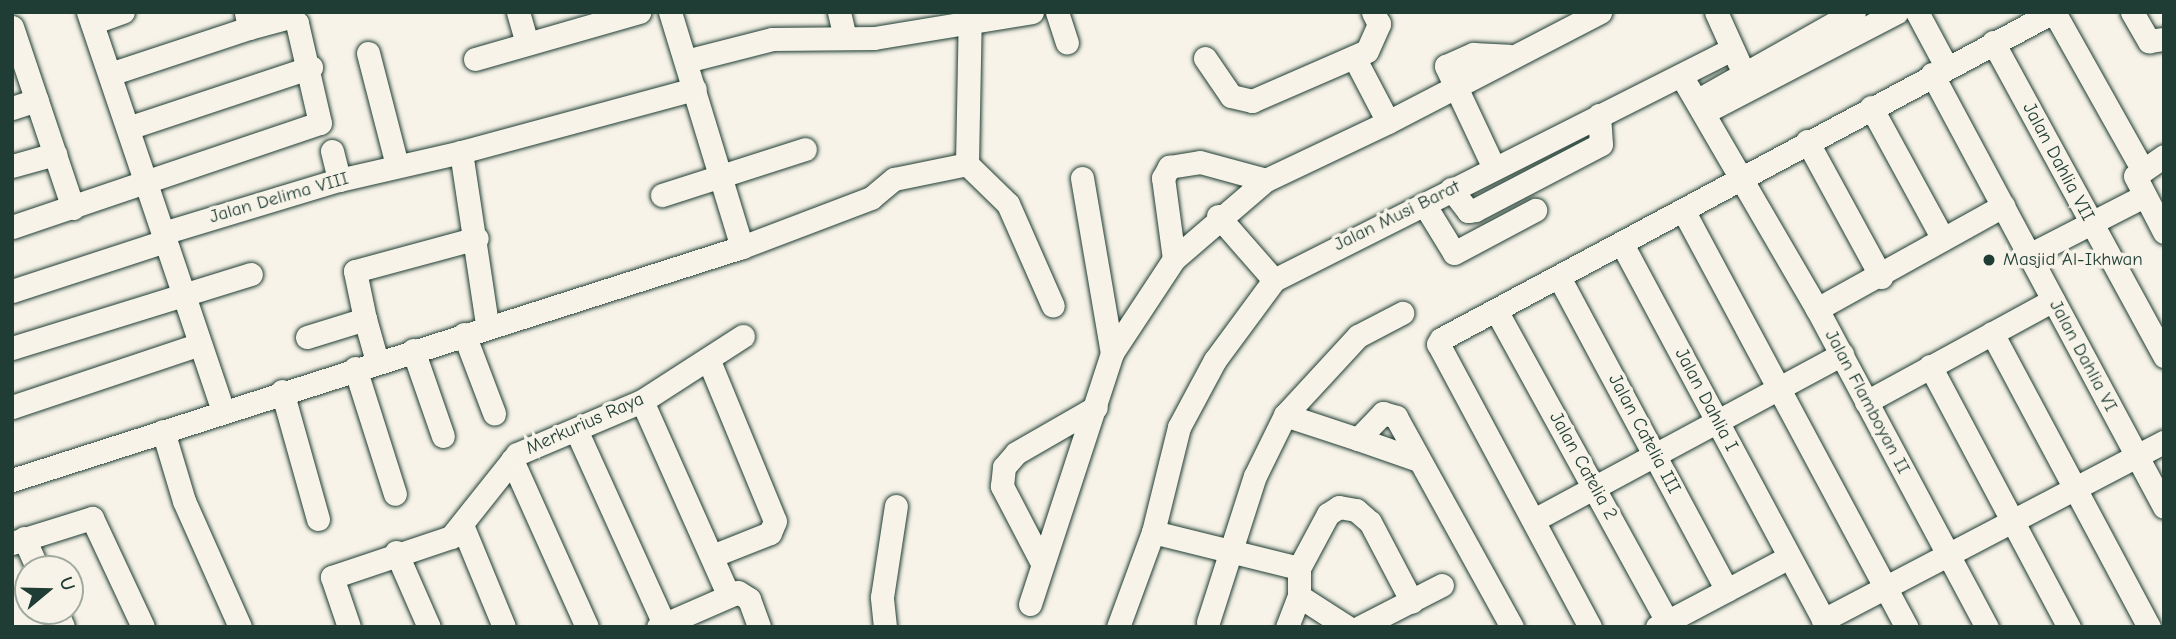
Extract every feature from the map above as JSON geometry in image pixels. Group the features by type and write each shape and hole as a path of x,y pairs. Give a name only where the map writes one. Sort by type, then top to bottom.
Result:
{"street":[{"path":"123,12 90,18 223,411"},
{"path":"518,12 527,43"},
{"path":"475,59 639,12"},
{"path":"670,12 742,247"},
{"path":"686,61 842,23 874,38 1032,12"},
{"path":"1057,12 1067,43"},
{"path":"1205,58 1231,96 1252,101 1354,57 1376,37 1373,12"},
{"path":"1494,169 1454,90 1449,59 1508,56 1600,12"},
{"path":"1716,12 1744,72"},
{"path":"1701,106 1744,72 1854,12"},
{"path":"1701,106 1897,12"},
{"name":"Jalan Dahlia VI","path":"1917,12 1939,70 2003,206 2164,506"},
{"path":"1590,627 1438,344 1683,210 1742,181 1807,141 2053,12 2142,169"},
{"path":"2132,12 2150,41 2164,39"},
{"path":"12,227 320,123 311,67 294,18 247,20 110,74"},
{"path":"971,20 967,164 1008,204 1053,306"},
{"path":"14,41 37,100 72,208"},
{"name":"Jalan Dahlia VII","path":"1993,42 2164,356"},
{"name":"Jalan Musi Barat","path":"1118,627 1153,532 1179,427 1215,360 1274,280 1598,115 1682,77 1732,49"},
{"path":"368,54 397,166"},
{"path":"1354,57 1388,122"},
{"path":"128,128 311,67"},
{"path":"1682,77 1701,106"},
{"name":"Jalan Delima VIII","path":"12,290 339,180 461,152 695,89"},
{"path":"1030,604 1041,563 1096,407 1112,353 1174,259 1218,216 1266,180 1454,90"},
{"path":"12,108 37,100"},
{"name":"Jalan Flamboyan II","path":"1701,106 1842,354 1987,627"},
{"path":"1871,107 1943,239"},
{"path":"1451,189 1468,211 1475,210 1601,144 1598,115"},
{"path":"1807,141 1881,277"},
{"path":"662,195 720,174 805,149"},
{"path":"332,151 339,180"},
{"path":"461,152 477,238 487,324"},
{"path":"12,166 55,153"},
{"path":"2164,156 2135,176 2142,197 2164,232"},
{"path":"1174,259 1163,178 1168,167 1200,162 1266,180"},
{"path":"12,480 464,334 487,324 742,247 871,198 894,179 967,164"},
{"path":"1082,178 1112,353"},
{"path":"2029,255 2142,197"},
{"path":"1424,204 1459,253 1535,210"},
{"path":"1817,310 1881,277 2003,206"},
{"path":"1683,210 1907,627"},
{"path":"1218,216 1274,280"},
{"path":"395,494 366,365 365,319 355,271 477,238"},
{"name":"Jalan Dahlia I","path":"1622,244 1825,623"},
{"path":"12,348 251,274"},
{"name":"Jalan Catelia III","path":"1560,279 1727,590"},
{"path":"1866,402 2053,300"},
{"name":"Jalan Catelia 2","path":"1497,312 1596,487 1662,624"},
{"path":"1208,622 1255,476 1285,415 1358,336 1402,313"},
{"path":"307,337 365,319"},
{"path":"1992,333 2149,627"},
{"path":"464,334 494,413"},
{"name":"Merkurius Raya","path":"349,627 332,577 396,552 451,537 512,460 642,401 709,361 743,336"},
{"path":"12,407 200,344"},
{"path":"413,350 443,436"},
{"path":"1534,520 1780,390 1842,354"},
{"path":"709,361 775,521 770,533 712,555"},
{"path":"1930,366 2070,627"},
{"path":"282,391 318,519"},
{"path":"642,401 728,594"},
{"path":"1041,563 1002,486 1004,467 1016,453 1096,407"},
{"path":"1359,439 1390,412 1512,627"},
{"path":"1285,415 1418,460"},
{"path":"163,431 184,501 240,627"},
{"path":"577,432 661,625 728,594 744,593 759,627"},
{"path":"1825,623 1885,587 2012,519 2164,442"},
{"path":"512,460 587,627"},
{"path":"885,627 882,597 896,506"},
{"path":"1287,627 1299,596 1299,568 1328,514 1356,510 1370,522 1412,602"},
{"path":"28,555 18,540 92,518 143,627"},
{"path":"462,525 504,627"},
{"path":"1153,532 1299,568"},
{"path":"396,552 429,627"},
{"path":"1662,624 1789,557"},
{"path":"1360,627 1442,585"},
{"path":"1299,596 1347,627"}],"place":[{"name":"Masjid Al-Ikhwan","path":"1989,260"}]}
